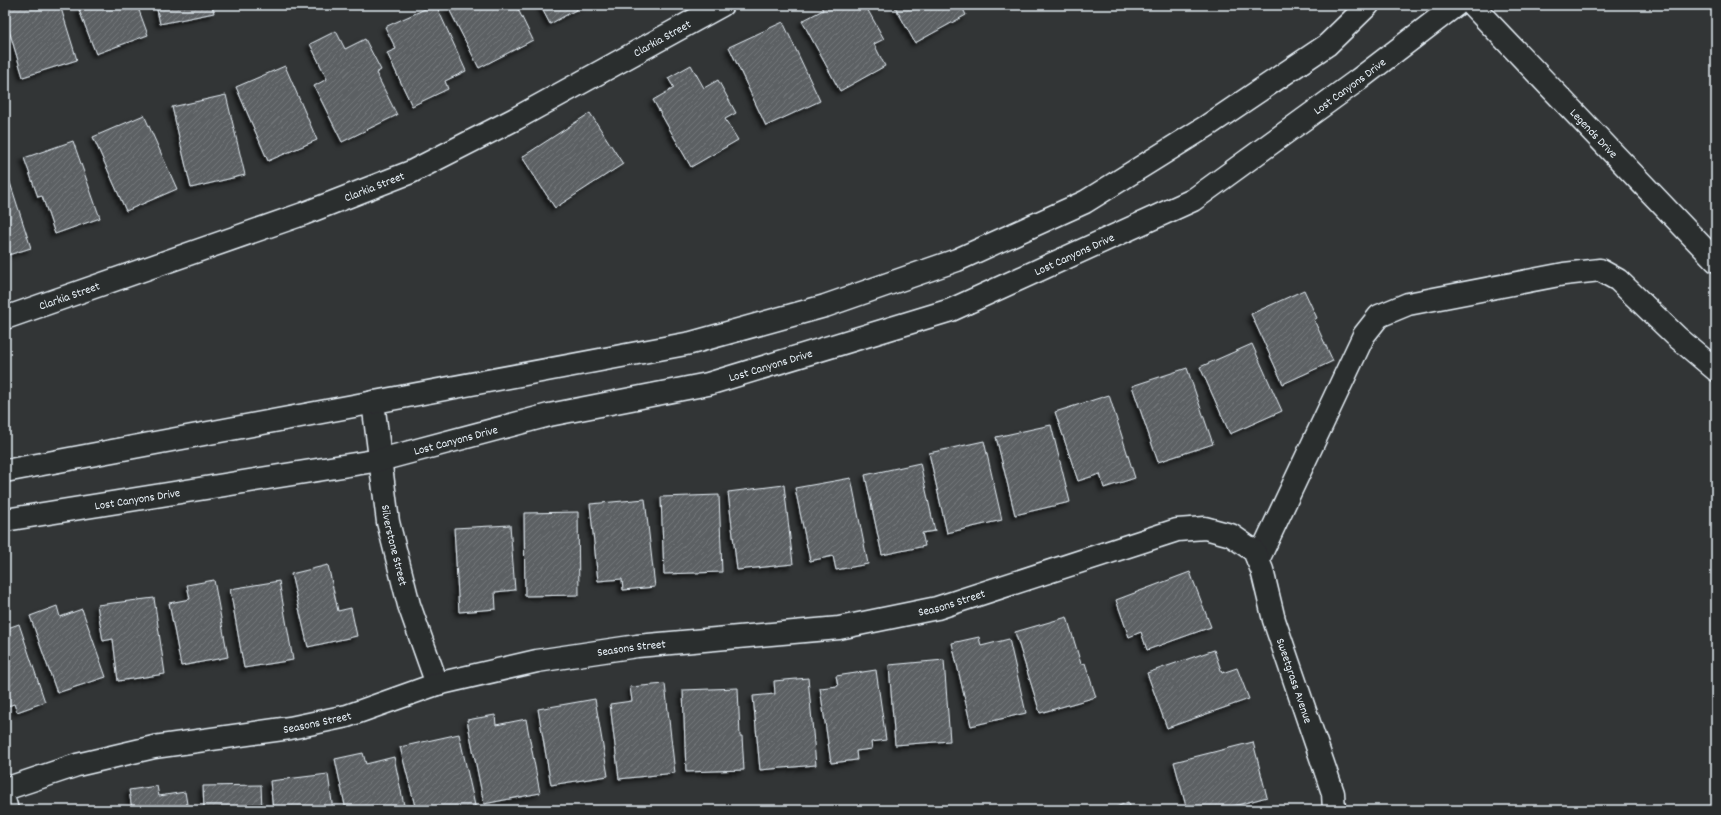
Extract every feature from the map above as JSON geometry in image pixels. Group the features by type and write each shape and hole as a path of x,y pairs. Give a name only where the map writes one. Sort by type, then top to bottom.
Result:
{"street":[{"name":"Clarkia Street","path":"5,318 304,214 411,172 514,119 722,5"},
{"path":"5,472 691,343 825,306 957,260 1085,202 1186,139 1326,44 1368,5"},
{"name":"Lost Canyons Drive","path":"5,520 380,460 549,415 708,384 951,310 1193,200 1358,80 1456,5"},
{"name":"Legends Drive","path":"1472,5 1716,262"},
{"path":"1256,556 1364,335 1379,316 1408,304 1564,274 1600,270 1618,280 1677,337 1716,370"},
{"name":"Silverstone Street","path":"373,402 388,522 409,604 437,684"},
{"name":"Seasons Street","path":"5,789 77,765 154,747 290,728 347,716 437,684 537,661 637,646 839,628 937,608 1177,530 1205,528 1231,535 1256,556"},
{"name":"Sweetgrass Avenue","path":"1256,556 1262,570 1274,620 1333,793 1334,810"},
{"path":"5,803 7,810"}],"building":[{"path":"5,5 60,5 77,60 23,77 5,17"},
{"path":"81,5 137,5 148,35 96,54 79,10 82,9"},
{"path":"156,5 212,5 214,13 160,24"},
{"path":"436,5 466,71 445,81 448,89 412,106 387,53 396,49 385,27"},
{"path":"447,5 516,5 533,40 479,68"},
{"path":"540,5 585,5 550,24"},
{"path":"820,5 865,5 884,39 874,44 885,66 840,91 802,21 823,10"},
{"path":"894,5 961,5 966,15 915,43"},
{"path":"783,22 820,101 766,126 729,47"},
{"path":"336,31 345,49 365,39 381,70 376,73 397,115 342,142 314,86 327,79 310,44"},
{"path":"691,65 704,88 718,80 736,113 725,119 738,140 691,167 653,100 674,88 668,78"},
{"path":"285,66 317,140 268,161 236,87"},
{"path":"226,95 245,175 191,188 172,107"},
{"path":"590,113 623,164 555,208 522,157"},
{"path":"144,115 177,189 126,211 93,137"},
{"path":"73,141 100,218 55,234 42,196 38,197 24,158"},
{"path":"5,167 31,248 5,256"},
{"path":"1304,290 1317,318 1314,320 1333,361 1283,384 1251,314"},
{"path":"1252,344 1282,411 1230,434 1200,367"},
{"path":"1187,368 1213,444 1158,462 1132,386"},
{"path":"1109,395 1135,478 1104,488 1100,474 1078,481 1055,412"},
{"path":"1051,425 1070,502 1015,515 996,437"},
{"path":"984,441 1002,520 947,533 929,453"},
{"path":"920,463 935,531 922,533 925,546 882,555 865,475"},
{"path":"851,478 868,564 836,570 833,556 810,561 795,488"},
{"path":"784,485 793,564 737,570 728,492"},
{"path":"719,495 722,572 664,574 661,497"},
{"path":"645,499 655,587 623,590 622,579 598,581 590,504"},
{"path":"578,512 579,595 525,596 524,513"},
{"path":"510,525 515,590 495,592 496,609 459,612 454,528"},
{"path":"328,565 338,611 351,608 357,636 308,647 291,574"},
{"path":"1190,572 1211,627 1147,650 1141,632 1129,637 1116,600"},
{"path":"214,580 228,657 181,666 169,603 190,599 187,585"},
{"path":"279,581 293,660 244,668 230,589"},
{"path":"154,598 165,674 118,681 113,639 103,641 97,605"},
{"path":"57,606 60,617 82,609 106,677 57,693 30,616"},
{"path":"1067,617 1081,664 1085,663 1096,697 1040,713 1015,632"},
{"path":"19,624 45,702 17,712 14,704 5,707 5,629"},
{"path":"979,637 981,646 1009,639 1026,713 971,726 952,643"},
{"path":"1214,650 1222,673 1237,668 1249,699 1167,728 1147,673"},
{"path":"944,660 950,741 895,745 889,665"},
{"path":"876,670 886,740 871,742 872,749 856,751 857,760 831,763 820,688 838,686 836,676"},
{"path":"808,678 816,765 760,770 753,696 775,694 774,681"},
{"path":"665,684 675,773 619,779 610,704 632,701 630,687"},
{"path":"738,688 740,736 742,736 744,770 686,772 683,690"},
{"path":"595,699 608,776 551,785 538,709"},
{"path":"495,715 496,725 526,719 540,793 484,804 467,720"},
{"path":"459,734 476,810 416,810 400,747"},
{"path":"1253,742 1267,797 1219,810 1187,810 1174,762"},
{"path":"363,753 366,764 394,757 405,810 346,810 335,759"},
{"path":"328,774 333,810 273,810 270,781"},
{"path":"261,785 262,810 204,810 203,786"},
{"path":"157,786 159,796 185,792 188,810 132,810 129,790"},
{"path":"1128,802 1132,810 1110,810"},
{"path":"116,805 117,810 88,810"}]}
